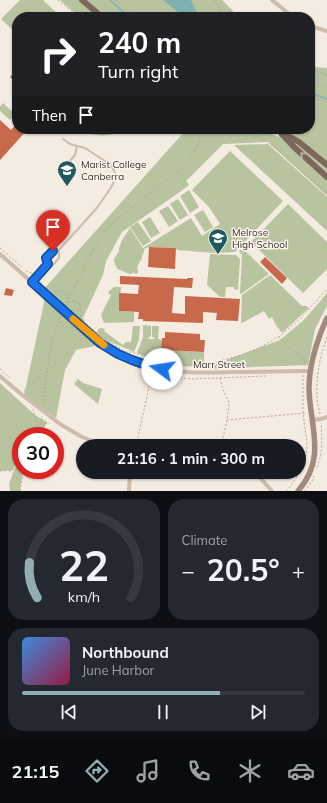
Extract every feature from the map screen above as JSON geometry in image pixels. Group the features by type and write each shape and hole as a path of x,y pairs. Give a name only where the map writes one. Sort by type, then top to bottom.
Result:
{"main road":[{"path":"82,0 96,12"},
{"path":"282,134 327,177"},
{"path":"285,134 299,142 327,165"},
{"path":"298,491 314,464 316,450 308,372 327,318"}],"street":[{"path":"272,0 287,12"},
{"path":"315,27 327,31"},
{"name":"Marr Street","path":"0,254 59,304 72,319 100,343 118,354 132,360 171,371 202,373 308,372"},
{"path":"0,376 43,413 87,439"},
{"path":"312,420 327,417"},
{"path":"129,491 130,479"},
{"path":"261,479 272,491"}],"lane":[{"path":"48,264 46,258 53,251 59,250 96,209 113,184 115,173 111,165 85,148 70,144 63,139"},
{"path":"62,170 75,155 77,146"},
{"path":"48,264 53,265 59,258 59,250"},
{"path":"32,282 48,264"}],"path":[{"path":"58,0 73,12"},
{"path":"116,0 129,12"},
{"path":"214,0 220,12"},
{"path":"218,9 221,12"},
{"path":"315,71 327,75"},
{"path":"315,83 327,89"},
{"path":"315,98 327,102"},
{"path":"38,427 32,408 40,409 51,345 59,318 99,239 111,224 184,167 194,153 201,134"},
{"path":"255,134 292,161 327,193"},
{"path":"0,248 26,271 37,276 45,288"},
{"path":"67,302 66,293 63,291 49,291 59,304 76,315 104,339 126,352 174,364 201,366 242,355 260,348 278,337 301,318 327,289"},
{"path":"67,302 75,301 80,304 81,320"},
{"path":"54,310 97,346"},
{"path":"59,318 62,326 70,328 73,327"},
{"path":"24,391 65,356 84,336"},
{"path":"278,337 305,362 308,372 304,413 307,445 306,454 304,464 298,476 286,491"},
{"path":"128,364 152,373 192,379 267,376"},
{"path":"308,372 318,373"},
{"path":"138,439 152,373"},
{"path":"220,378 229,405 223,439"},
{"path":"40,427 43,413"},
{"path":"227,420 311,413"},
{"path":"42,427 45,423 53,422"},
{"path":"0,471 10,470 22,483"},
{"path":"20,491 23,479"}],"green space":[{"path":"20,0 43,0 56,12 12,12 12,29 1,19"},
{"path":"60,0 222,0 234,12 73,12"},
{"path":"315,66 327,68 327,196 269,143 271,142 223,144 186,181 189,185 122,232 106,261 103,275 83,318 95,346 76,350 65,370 56,418 24,395 44,303 43,290 182,134 272,134 278,137 281,135 280,134 315,134"},
{"path":"3,103 12,111 12,118 10,120 0,111 0,107"},
{"path":"92,134 112,134 106,135"},
{"path":"268,144 327,197 327,231 234,145"},
{"path":"230,151 283,201 235,252 215,253 177,250 176,248 149,247 144,249 142,259 137,268 138,273 135,274 133,272 130,274 117,269 114,259 119,251 122,240 130,228 143,248 191,218 202,236 220,224 209,207 192,190"},
{"path":"189,190 199,207 190,213 180,196"},
{"path":"178,199 188,215 180,220 170,204"},
{"path":"288,204 327,242 327,269 303,293 251,242"},
{"path":"168,206 178,221 169,227 159,211"},
{"path":"203,210 213,227 205,232 194,215"},
{"path":"150,217 160,233 151,238 142,222"},
{"path":"138,222 151,241 143,246 130,227"},
{"path":"242,248 269,274 241,294 242,255 239,251"},
{"path":"210,254 236,255 240,259 238,290 234,289 234,287 226,287 225,297 220,297 207,285"},
{"path":"270,275 302,306 309,308 282,333 272,317 269,319 264,311 242,323 241,322 242,295"},
{"path":"114,287 121,287 119,311 134,312 134,322 104,323 101,315 111,295 108,293"},
{"path":"327,293 327,306 315,329 308,365 202,369 280,340 304,320"},
{"path":"143,325 151,326 151,336 148,339 154,339 154,337 152,337 152,326 159,326 158,339 162,340 161,350 204,352 204,364 196,366 181,366 137,353 143,337"},
{"path":"133,326 140,326 139,340 134,352 104,339 97,333 98,329 105,329 104,331 123,345 126,342 131,342"},
{"path":"78,379 83,383 102,389 98,404 74,384"},
{"path":"0,383 35,415 47,422 44,427 12,427 12,470 0,471"},
{"path":"12,476 12,479 22,479 20,491 10,491 9,484"}],"water":[{"path":"163,0 191,0 197,12 178,12"}],"building":[{"path":"0,120 11,130 12,129 12,134 23,134 0,160"},
{"path":"149,247 176,248 175,269 148,267"},
{"path":"265,257 287,278 282,284 260,262"},
{"path":"120,276 193,278 192,288 174,287 172,313 185,314 185,296 240,299 238,321 216,320 217,313 203,312 203,323 143,321 143,319 138,319 139,312 119,311 119,293 138,294 139,285 120,284"},
{"path":"6,288 14,290 12,296 4,295"},
{"path":"165,332 200,334 200,340 205,340 204,352 161,350 162,338 165,338"}],"waterway":[{"path":"110,0 123,12"},
{"path":"315,95 327,99"}],"slow traffic":[{"path":"73,319 104,345"}],"place":[{"name":"Marist College Canberra","path":"67,187"},
{"name":"Melrose High School","path":"218,255"}],"route":[{"path":"53,251 46,258 48,264 32,282 100,343 118,354 132,360 162,369"}]}
